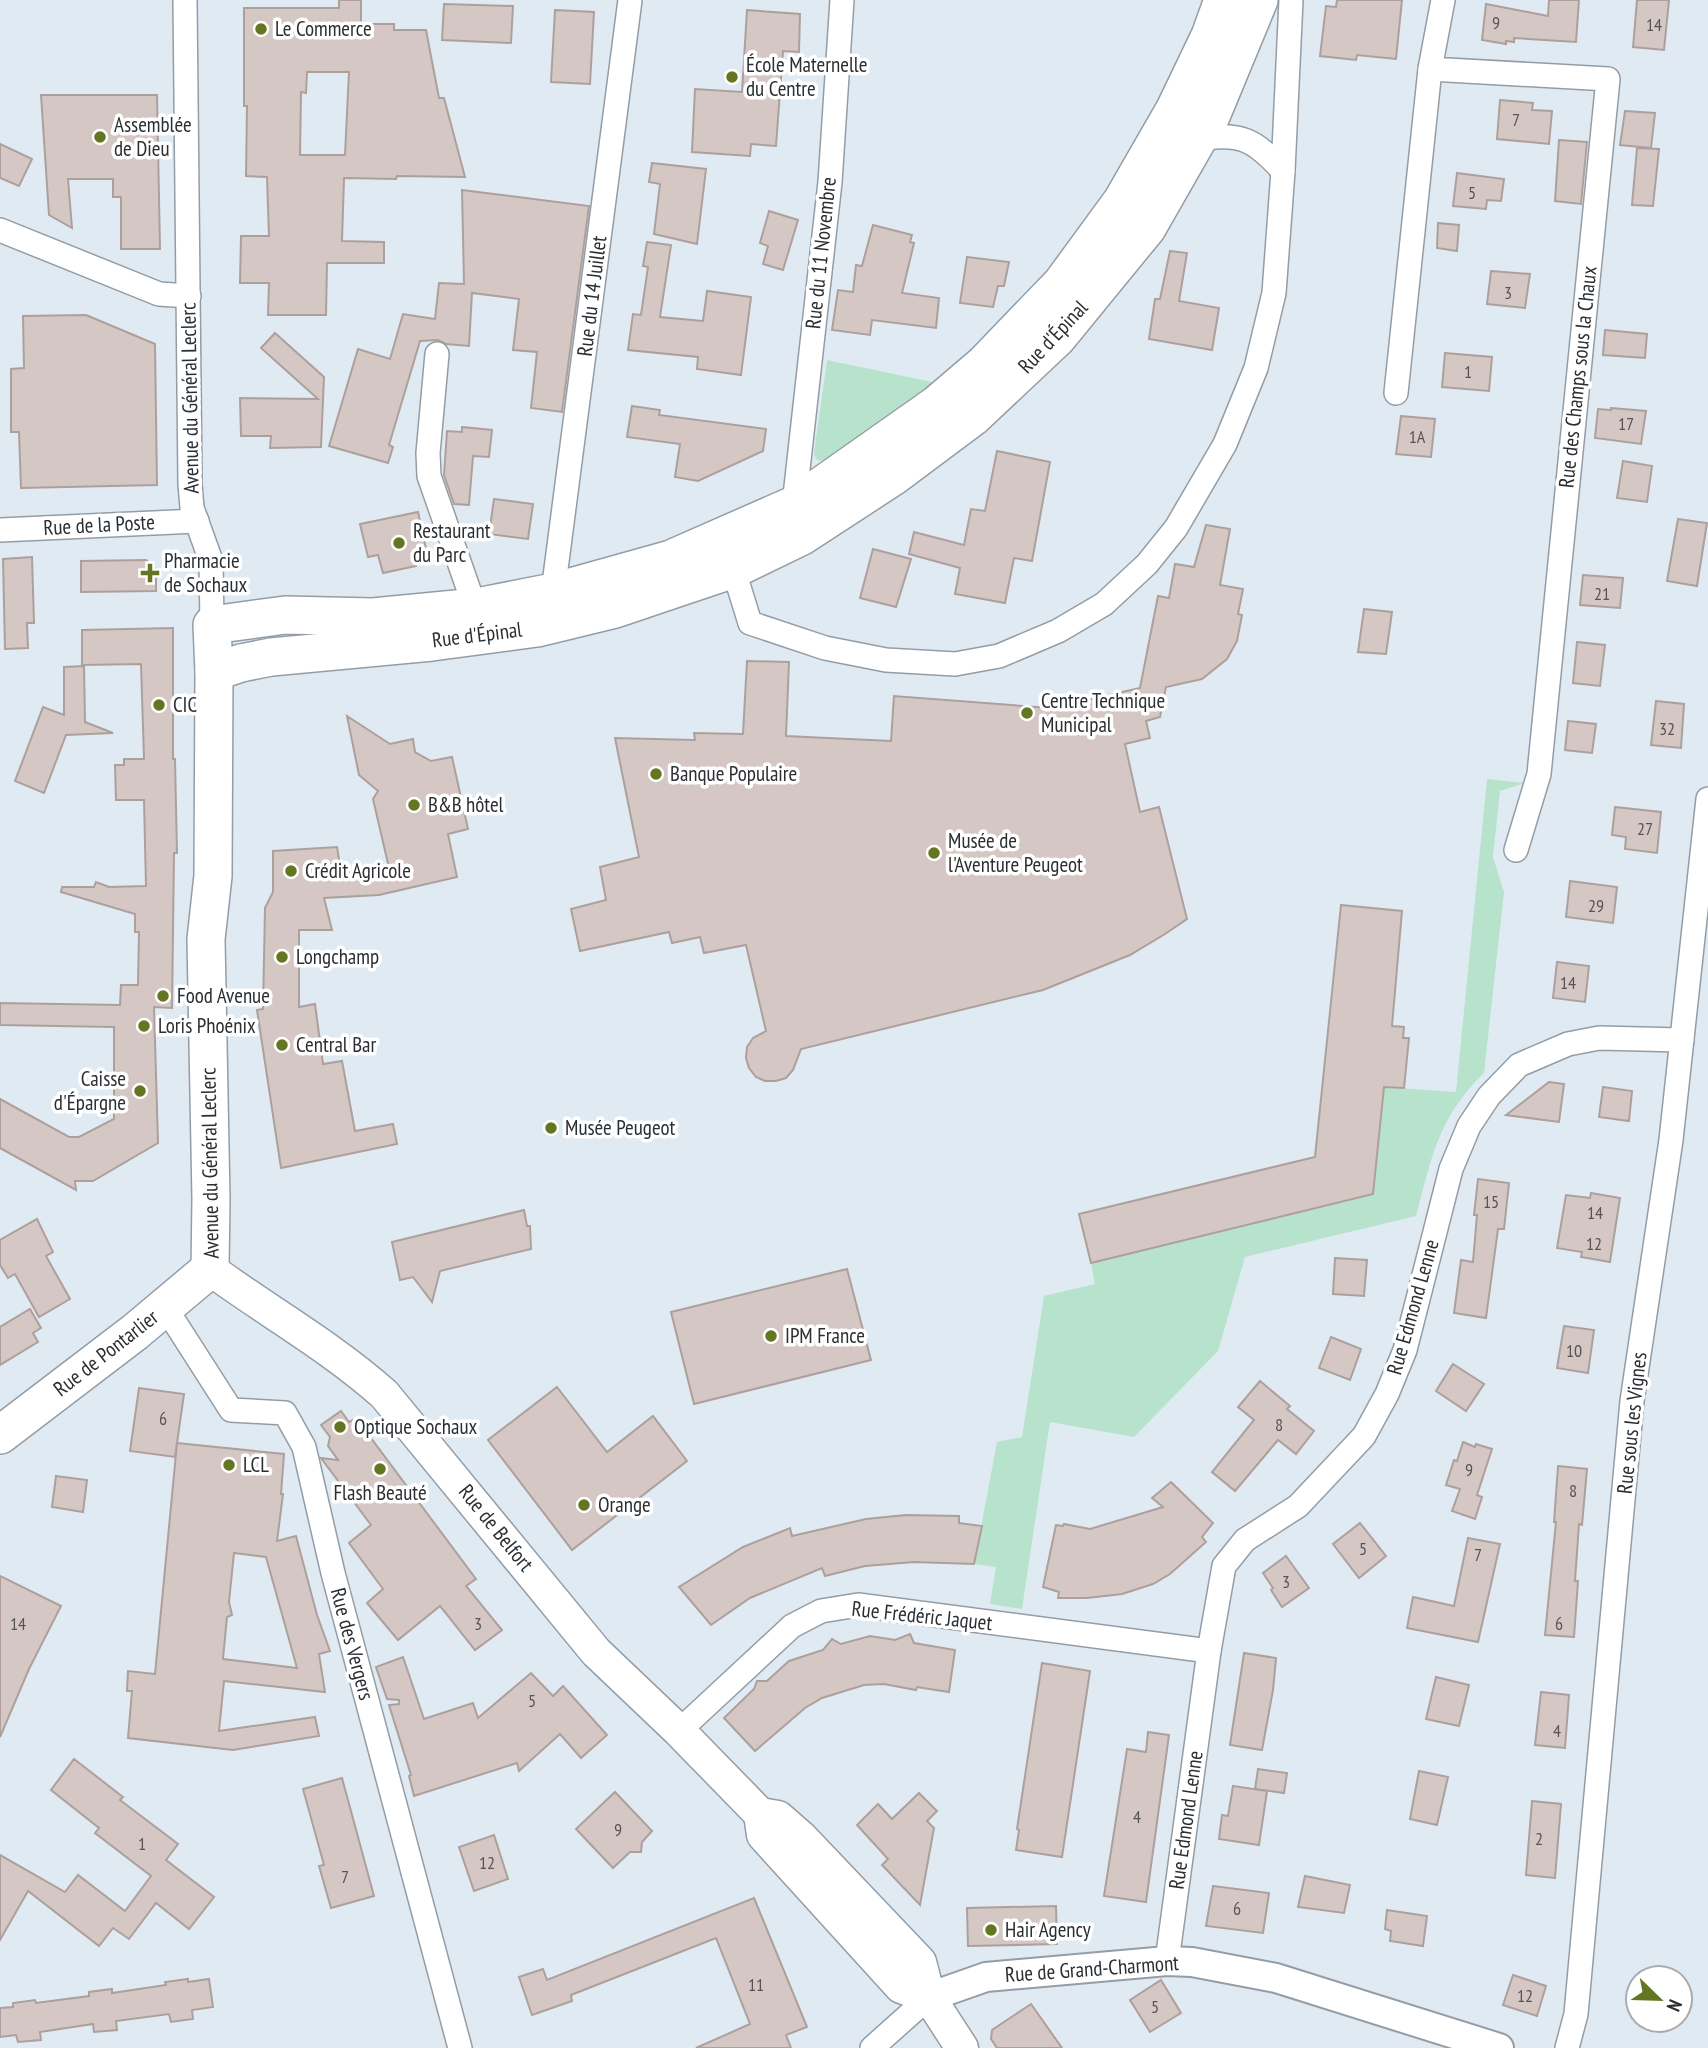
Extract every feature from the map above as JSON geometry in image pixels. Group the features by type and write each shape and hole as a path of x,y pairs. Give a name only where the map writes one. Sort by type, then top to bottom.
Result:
{"main road":[{"name":"Rue d'Épinal","path":"797,520 984,364 1062,283 1122,201 1186,85 1210,36 1223,0"},
{"name":"Rue d'Épinal","path":"212,625 285,615 480,621 537,628 615,609 894,475 973,417 1057,338 1147,228 1211,116 1259,0"},
{"name":"Rue d'Épinal","path":"214,672 271,657 480,621 553,592 671,559 729,552"},
{"name":"Avenue du Général Leclerc","path":"210,1269 206,939 213,876 212,625"},
{"name":"Rue de Pontarlier","path":"0,1435 210,1269"},
{"name":"Rue de Belfort","path":"210,1269 256,1303 352,1365 384,1394 596,1652 679,1731 760,1814 763,1835 901,1987 929,1997"},
{"path":"929,1997 962,2048"}],"street":[{"name":"Avenue du Général Leclerc","path":"185,0 190,484 191,499 211,561 212,625"},
{"name":"Rue du 14 Juillet","path":"553,592 630,0"},
{"name":"Rue du 11 Novembre","path":"797,520 830,182 842,0"},
{"path":"729,552 750,623 825,649 886,660 955,664 999,656 1058,631 1104,604 1147,564 1176,528 1225,444 1256,368 1273,293 1292,0"},
{"path":"1395,393 1430,69 1443,0"},
{"name":"Rue des Champs sous la Chaux","path":"1430,69 1608,79 1539,774 1516,850"},
{"path":"1199,139 1237,138 1262,148 1283,171"},
{"path":"0,230 159,295 189,296"},
{"path":"437,354 428,453 429,476 480,621"},
{"name":"Rue de la Poste","path":"0,530 197,521"},
{"name":"Rue sous les Vignes","path":"1567,2048 1576,2014 1632,1401 1671,1140 1707,809"},
{"name":"Rue Edmond Lenne","path":"1167,1961 1209,1651 1224,1566 1245,1540 1298,1506 1364,1436 1387,1394 1405,1350 1451,1169 1469,1126 1489,1096 1519,1066 1568,1044 1599,1038 1682,1040"},
{"name":"Rue des Vergers","path":"165,1307 231,1410 285,1413 304,1447 333,1573 460,2048"},
{"name":"Rue Frédéric Jaquet","path":"679,1731 792,1626 821,1611 858,1605 1209,1651"},
{"name":"Rue de Grand-Charmont","path":"929,1997 986,1977 1167,1961 1192,1962 1276,1978 1499,2048"},
{"path":"872,2048 929,1997"}],"green space":[{"path":"827,360 937,383 827,460 820,461 814,453"},
{"path":"1487,779 1525,783 1500,791 1493,857 1504,892 1484,1073 1446,1122 1432,1156 1416,1216 1245,1257 1218,1351 1134,1437 1050,1422 1022,1609 990,1604 996,1567 974,1564 997,1442 1022,1437 1044,1296 1095,1284 1091,1263 1372,1194 1384,1087 1456,1092"}],"building":[{"path":"339,0 361,0 361,24 394,24 394,30 426,30 439,98 444,98 465,177 344,178 342,241 384,242 384,263 327,263 326,315 268,315 269,283 240,283 241,236 269,236 267,177 246,176 244,8 339,8","holes":["307,72 349,72 345,155 300,155 301,92 306,93"]},
{"path":"1337,0 1402,0 1396,59 1357,55 1356,60 1320,56 1326,6 1336,7"},
{"path":"1549,0 1579,0 1576,42 1514,38 1514,42 1506,41 1506,44 1482,40 1486,4 1548,16"},
{"path":"1637,0 1669,0 1664,50 1633,47"},
{"path":"444,4 513,6 511,43 442,40"},
{"path":"555,10 594,12 590,84 551,82"},
{"path":"747,10 800,14 799,52 783,51 776,146 751,144 750,156 692,152 695,89 742,92"},
{"name":"Assemblée de Dieu","path":"41,95 157,95 160,249 121,249 121,197 113,197 113,179 68,179 72,228 49,215"},
{"path":"1500,100 1533,103 1532,110 1552,111 1549,144 1497,139"},
{"path":"1625,111 1655,113 1651,148 1620,145"},
{"path":"1559,140 1587,142 1581,204 1555,201"},
{"path":"0,144 32,159 19,186 0,178"},
{"path":"1637,148 1659,149 1653,206 1632,205"},
{"path":"652,163 706,169 697,244 654,234 660,184 649,182"},
{"path":"1457,173 1504,179 1501,201 1487,200 1486,209 1453,206"},
{"path":"462,190 589,206 562,412 531,408 537,352 513,350 519,299 472,293 469,346 446,344 438,340 420,341 389,445 393,447 388,463 329,446 358,349 390,359 403,314 435,319 439,283 464,284"},
{"path":"769,211 798,220 783,270 763,264 768,246 760,243"},
{"path":"1438,223 1459,225 1457,251 1437,248"},
{"path":"873,225 912,235 910,242 914,243 902,293 939,298 936,328 872,320 870,335 832,330 838,290 853,292 856,265 862,266"},
{"path":"647,242 671,245 660,317 703,321 707,291 751,297 741,375 697,369 698,357 628,350 633,314 641,315 648,267 643,266"},
{"path":"1170,251 1187,253 1179,301 1219,308 1212,350 1149,339 1155,299 1160,299"},
{"path":"967,257 1009,262 1004,286 998,286 993,307 960,303"},
{"path":"1491,271 1530,274 1525,308 1487,304"},
{"path":"86,315 155,344 157,485 21,488 19,432 11,432 11,369 24,368 23,316"},
{"path":"1605,330 1647,334 1645,358 1603,355"},
{"path":"275,333 324,377 321,447 270,448 271,436 241,436 240,398 318,399 261,348"},
{"path":"1445,353 1492,357 1489,391 1442,387"},
{"path":"632,406 660,410 659,415 766,429 763,451 698,481 675,477 680,444 627,437"},
{"path":"1598,409 1646,411 1641,444 1595,438"},
{"path":"1401,416 1435,419 1431,457 1396,454"},
{"path":"462,427 492,430 489,457 473,456 469,505 454,504 444,475 447,431 462,432"},
{"path":"997,451 1050,462 1032,561 1014,558 1005,603 955,594 960,568 909,554 914,532 964,545 971,509 985,511"},
{"path":"1623,461 1652,466 1647,502 1617,498"},
{"path":"494,499 533,504 528,539 489,534"},
{"path":"418,512 428,558 415,560 416,566 383,573 378,555 368,557 360,524"},
{"path":"1678,519 1707,523 1697,586 1667,581"},
{"name":"Musée de l'Aventure Peugeot","path":"1206,525 1230,529 1220,585 1243,589 1238,614 1242,615 1237,641 1227,659 1202,679 1166,687 1160,717 1146,721 1150,738 1125,744 1140,812 1159,807 1187,919 1165,934 1130,955 1043,990 801,1049 793,1070 786,1078 776,1081 765,1081 756,1077 746,1058 747,1047 753,1038 766,1031 746,945 704,953 700,937 672,943 669,932 580,951 571,909 606,900 600,867 639,857 615,738 695,740 694,733 743,734 747,661 789,662 786,736 891,741 894,696 1050,708 1140,688 1158,596 1169,598 1175,564 1194,567"},
{"path":"873,549 911,559 896,607 860,598"},
{"path":"32,557 34,623 27,623 28,648 5,649 3,559"},
{"path":"146,560 156,570 156,591 81,592 81,561"},
{"path":"1583,575 1623,578 1620,608 1580,605"},
{"path":"1364,609 1392,612 1386,654 1358,652"},
{"path":"173,628 173,759 177,853 174,853 172,1008 154,1007 158,1143 93,1181 75,1181 76,1190 0,1148 0,1099 69,1137 79,1137 114,1119 114,1027 0,1025 0,1003 120,1005 121,985 138,985 139,932 135,932 135,914 61,892 62,887 94,887 96,882 109,887 146,886 144,800 116,800 115,765 124,765 124,759 144,759 141,664 82,665 82,630"},
{"path":"1577,642 1605,645 1600,686 1573,683"},
{"path":"84,666 85,722 113,733 66,735 44,793 15,781 43,707 64,715 64,667"},
{"path":"1656,701 1684,704 1681,748 1651,745"},
{"path":"347,716 390,744 413,739 415,752 431,761 452,757 468,829 448,834 457,877 379,895 324,898 332,930 299,930 299,1007 315,1004 323,1064 342,1061 355,1131 393,1124 397,1144 281,1168 257,1010 263,1009 265,908 273,892 273,851 337,847 341,871 389,868 373,799 378,791 359,775"},
{"path":"1568,721 1596,724 1592,753 1565,750"},
{"path":"1615,807 1661,812 1657,853 1625,849 1626,837 1612,835"},
{"path":"1570,881 1617,887 1613,923 1566,917"},
{"path":"1341,905 1402,911 1392,1026 1404,1027 1403,1038 1409,1038 1404,1088 1384,1087 1373,1194 1091,1263 1079,1214 1315,1157"},
{"path":"1557,962 1589,966 1585,1002 1553,998"},
{"path":"1549,1082 1564,1084 1559,1122 1506,1115"},
{"path":"1603,1087 1632,1091 1629,1121 1599,1117"},
{"path":"1478,1179 1509,1183 1504,1229 1498,1229 1486,1318 1454,1313 1461,1260 1473,1262"},
{"path":"1591,1193 1620,1198 1610,1262 1581,1257 1582,1252 1557,1248 1566,1195 1590,1198"},
{"path":"524,1210 527,1226 530,1226 531,1249 440,1271 432,1302 413,1277 400,1280 392,1242"},
{"path":"37,1219 53,1252 46,1256 70,1299 39,1317 15,1274 8,1278 0,1265 0,1240"},
{"path":"1335,1258 1367,1260 1364,1296 1333,1294"},
{"name":"IPM France","path":"847,1269 871,1360 694,1404 671,1312"},
{"path":"30,1309 41,1328 33,1333 38,1342 0,1365 0,1327"},
{"path":"1564,1326 1594,1330 1588,1373 1557,1368"},
{"path":"1331,1337 1361,1349 1350,1380 1319,1368"},
{"path":"1453,1364 1484,1384 1466,1411 1436,1391"},
{"path":"1260,1381 1290,1406 1287,1409 1314,1431 1296,1454 1278,1440 1235,1491 1212,1472 1254,1420 1238,1407"},
{"name":"Orange","path":"557,1387 607,1452 653,1416 687,1461 572,1550 488,1440"},
{"path":"139,1388 184,1394 175,1457 130,1451"},
{"path":"341,1411 349,1422 356,1418 476,1579 466,1586 502,1630 475,1650 440,1606 398,1640 367,1603 383,1589 349,1543 371,1525 321,1458 338,1460 328,1446 330,1437 321,1425"},
{"path":"1463,1442 1492,1449 1477,1495 1482,1497 1475,1519 1452,1511 1460,1489 1446,1485"},
{"path":"177,1443 284,1454 283,1494 277,1541 296,1536 317,1615 330,1651 319,1654 325,1692 224,1681 219,1731 315,1717 319,1736 233,1750 128,1738 132,1691 127,1691 128,1671 155,1674","holes":["234,1553 266,1557 297,1668 223,1659 227,1617 232,1615 229,1602"]},
{"path":"1558,1466 1587,1469 1582,1525 1579,1524 1574,1637 1545,1635 1556,1522"},
{"path":"56,1476 87,1480 83,1512 52,1507"},
{"path":"1171,1482 1213,1523 1202,1537 1206,1542 1170,1574 1153,1584 1122,1594 1087,1598 1058,1598 1059,1592 1043,1587 1056,1525 1090,1529 1163,1507 1152,1498"},
{"path":"906,1515 959,1516 959,1523 982,1526 974,1564 914,1562 865,1566 825,1576 822,1568 750,1598 711,1625 679,1587 743,1547 790,1528 792,1536 866,1519"},
{"path":"1360,1523 1386,1556 1359,1578 1333,1544"},
{"path":"1468,1538 1500,1544 1478,1642 1407,1628 1413,1597 1454,1606"},
{"path":"1286,1556 1309,1588 1282,1607 1263,1573"},
{"path":"0,1576 61,1606 29,1669 0,1737"},
{"path":"910,1634 914,1643 955,1650 949,1692 884,1684 864,1685 822,1698 805,1708 755,1751 724,1718 754,1689 757,1681 767,1681 789,1661 823,1650 832,1639 841,1644 870,1636 895,1640"},
{"path":"1244,1653 1276,1658 1262,1750 1230,1745"},
{"path":"403,1657 424,1719 473,1703 478,1718 531,1673 553,1696 563,1686 607,1735 581,1758 560,1734 519,1771 517,1763 414,1796 409,1776 411,1775 389,1705 399,1704 399,1700 387,1699 376,1667"},
{"path":"1042,1663 1090,1671 1062,1857 1016,1850"},
{"path":"1436,1677 1469,1685 1459,1726 1426,1719"},
{"path":"1541,1692 1569,1695 1565,1748 1535,1745"},
{"path":"1148,1732 1169,1735 1146,1902 1104,1896 1127,1749 1146,1752"},
{"path":"74,1759 123,1797 120,1800 178,1844 166,1860 214,1897 189,1929 156,1903 129,1939 113,1928 99,1946 28,1891 0,1940 0,1855 65,1892 78,1875 125,1911 151,1876 95,1833 99,1828 51,1790"},
{"path":"1258,1769 1287,1773 1284,1793 1255,1789"},
{"path":"1419,1771 1448,1777 1437,1825 1410,1819"},
{"path":"342,1778 374,1896 331,1908 319,1866 324,1865 303,1789"},
{"path":"1233,1786 1267,1791 1259,1845 1219,1839 1222,1815 1228,1816"},
{"path":"615,1792 652,1831 642,1842 641,1852 630,1852 613,1868 576,1829"},
{"path":"919,1793 937,1811 927,1821 934,1828 920,1905 882,1865 888,1859 857,1825 878,1804 892,1819"},
{"path":"1532,1801 1561,1804 1555,1878 1526,1875"},
{"path":"494,1835 508,1879 474,1891 459,1847"},
{"path":"1305,1876 1350,1885 1344,1913 1298,1907"},
{"path":"1213,1886 1269,1893 1263,1933 1206,1926"},
{"path":"754,1898 807,2027 786,2035 791,2048 696,2048 750,2024 716,1938 571,1995 572,2001 532,2015 519,1977 543,1969 547,1980"},
{"path":"1056,1906 1057,1944 968,1946 967,1908"},
{"path":"1387,1910 1427,1916 1423,1946 1390,1941 1391,1931 1385,1929"},
{"path":"1513,1975 1546,1986 1537,2016 1503,2005"},
{"path":"188,1979 188,1982 209,1979 213,2007 192,2010 193,2019 171,2022 169,2014 116,2021 117,2030 94,2032 93,2024 40,2032 41,2040 18,2042 16,2035 0,2037 0,2008 13,2007 13,2003 35,2000 36,2003 89,1996 89,1992 112,1989 112,1993"},
{"path":"1161,1980 1181,2013 1150,2032 1130,2000"},
{"path":"1031,2004 1062,2048 997,2048 991,2039 992,2030"}],"place":[{"name":"Le Commerce","path":"261,29"},
{"name":"École Maternelle du Centre","path":"732,77"},
{"name":"Assemblée de Dieu","path":"100,137"},
{"name":"Restaurant du Parc","path":"399,543"},
{"name":"Pharmacie de Sochaux","path":"150,573"},
{"name":"CIC","path":"159,705"},
{"name":"Centre Technique Municipal","path":"1027,713"},
{"name":"Banque Populaire","path":"656,774"},
{"name":"B&B hôtel","path":"414,805"},
{"name":"Musée de l'Aventure Peugeot","path":"934,853"},
{"name":"Crédit Agricole","path":"291,871"},
{"name":"Longchamp","path":"282,957"},
{"name":"Food Avenue","path":"163,996"},
{"name":"Loris Phoénix","path":"144,1026"},
{"name":"Central Bar","path":"282,1045"},
{"name":"Caisse d'Épargne","path":"140,1091"},
{"name":"Musée Peugeot","path":"551,1128"},
{"name":"IPM France","path":"771,1336"},
{"name":"Optique Sochaux","path":"340,1427"},
{"name":"LCL","path":"229,1465"},
{"name":"Flash Beauté","path":"380,1469"},
{"name":"Orange","path":"584,1505"},
{"name":"Hair Agency","path":"991,1930"}]}
